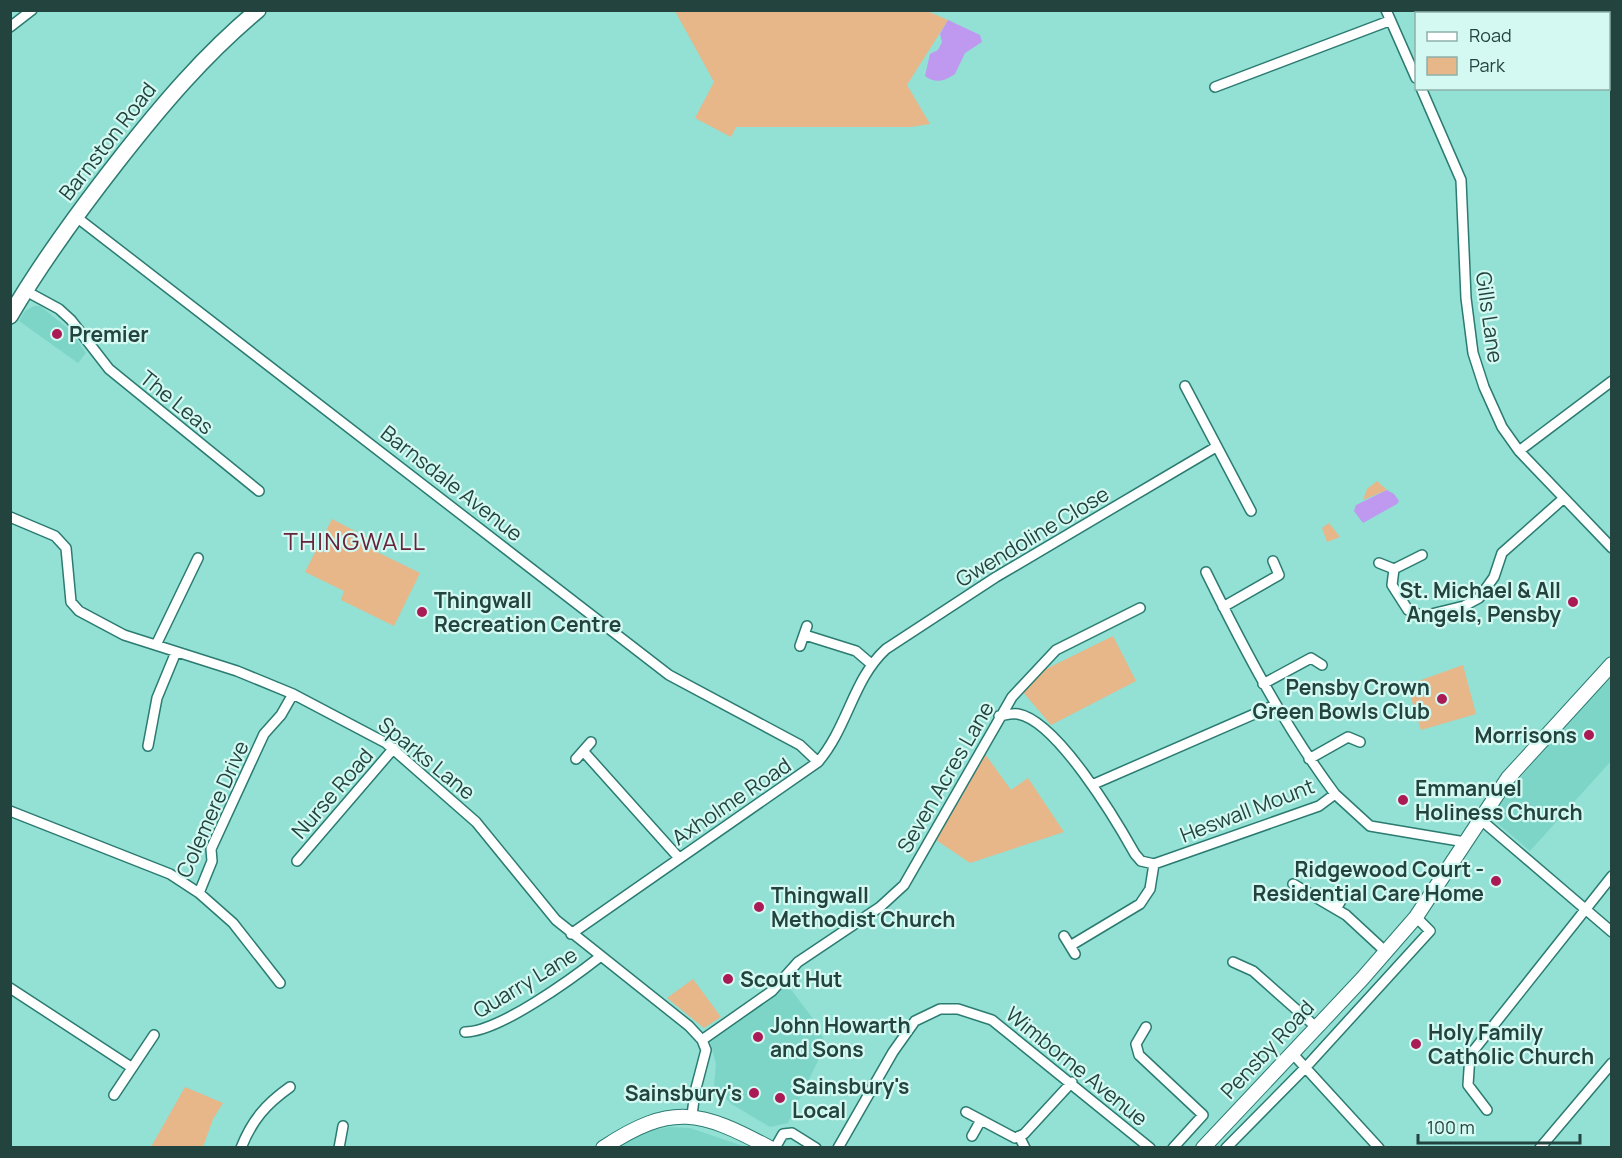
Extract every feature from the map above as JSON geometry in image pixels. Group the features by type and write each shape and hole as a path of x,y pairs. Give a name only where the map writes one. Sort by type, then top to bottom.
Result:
{"main road":[{"name":"Barnston Road","path":"10,315 24,290 75,216 178,85 258,10"},
{"name":"Pensby Road","path":"1203,1148 1362,979 1416,917 1508,778 1611,664"},
{"path":"603,1148 642,1126 665,1118 692,1115 717,1121 773,1148"}],"street":[{"path":"10,27 32,10"},
{"path":"1386,10 1415,76"},
{"path":"1215,87 1389,21"},
{"name":"Gills Lane","path":"1422,90 1461,180 1466,298 1473,352 1484,387 1502,427 1519,451 1611,548"},
{"name":"Barnsdale Avenue","path":"75,216 669,675 800,745 818,762"},
{"name":"The Leas","path":"24,290 59,309 71,320 109,369 260,491"},
{"path":"1519,451 1611,381"},
{"path":"1185,386 1251,511"},
{"name":"Gwendoline Close","path":"870,663 886,649 996,578 1216,447"},
{"path":"1394,569 1392,585 1408,610 1423,616 1464,606 1479,598 1494,577 1502,554 1564,498"},
{"name":"Sparks Lane","path":"10,517 55,536 66,548 71,602 79,611 124,635 237,671 293,694 359,727 394,748 476,822 556,920 689,1026 702,1040"},
{"path":"1394,569 1422,555"},
{"path":"156,645 198,558"},
{"path":"1223,607 1279,575 1273,561"},
{"path":"1379,562 1394,569"},
{"path":"1206,572 1275,705 1309,759 1335,794"},
{"name":"Seven Acres Lane","path":"702,1040 772,991 798,962 880,907 904,885 999,716 1012,697 1056,650 1140,608"},
{"path":"800,646 806,630 856,651 870,663"},
{"path":"1311,648 1311,658"},
{"path":"148,746 157,698 176,652"},
{"path":"1263,684 1311,658"},
{"path":"1311,658 1322,665"},
{"name":"Axholme Road","path":"571,934 818,762 837,737 870,663"},
{"name":"Colemere Drive","path":"10,811 170,874 199,892 212,861 211,849 264,734 281,715 293,694"},
{"path":"1094,784 1275,705"},
{"path":"999,716 1018,714 1041,724 1094,784 1135,854 1141,861 1154,864 1150,889 1140,904 1073,950 1064,936"},
{"path":"1309,759 1348,737 1350,727"},
{"path":"1348,737 1360,742"},
{"path":"576,759 585,752 591,742"},
{"name":"Nurse Road","path":"297,861 394,748"},
{"path":"585,752 679,858"},
{"name":"Heswall Mount","path":"1154,864 1319,806 1335,794 1358,818 1371,826 1465,842"},
{"path":"1480,819 1611,932"},
{"path":"1486,1110 1468,1085 1470,1055 1611,876"},
{"path":"1293,884 1336,909 1386,952"},
{"path":"199,892 233,923 280,983"},
{"path":"1336,909 1345,894"},
{"name":"Pensby Road","path":"1226,1148 1306,1067 1430,931 1416,917"},
{"name":"Quarry Lane","path":"465,1032 478,1032 570,981 601,956"},
{"path":"1233,962 1253,971 1316,1027"},
{"path":"1362,979 1375,992"},
{"path":"10,988 131,1067"},
{"name":"Wimborne Avenue","path":"838,1148 893,1052 915,1021 940,1009 958,1009 992,1020 1072,1082 1150,1148"},
{"path":"1146,1027 1136,1044 1139,1055 1203,1115 1173,1148"},
{"path":"114,1095 154,1035"},
{"path":"692,1115 694,1092 706,1050 702,1040"},
{"path":"1292,1053 1379,1148"},
{"path":"1540,1148 1611,1063"},
{"path":"966,1112 1015,1138 1024,1134 1072,1082"},
{"path":"241,1148 256,1116 290,1088"},
{"path":"972,1136 981,1120"},
{"path":"339,1148 343,1126"},
{"path":"773,1148 783,1134 792,1133 816,1148"},
{"path":"1019,1136 1025,1148"}],"shaded area":[{"path":"948,20 980,35 982,42 965,53 955,74 944,80 936,81 925,76 930,54 938,50 942,42 940,34"},
{"path":"34,306 40,306 70,330 86,353 78,363 19,321 25,311"},
{"path":"1387,490 1399,501 1397,504 1363,523 1354,511 1356,505"},
{"path":"1611,678 1611,761 1530,851 1490,817 1557,731"},
{"path":"786,983 814,1020 826,1044 788,1123 770,1127 730,1103 714,1086 716,1064 709,1037 776,993"},
{"path":"669,1127 690,1128 746,1147 612,1148 648,1131"}],"green space":[{"path":"675,11 927,11 948,20 907,85 930,124 911,127 736,127 731,137 695,118 714,82"},
{"path":"1377,481 1387,490 1363,500 1367,489"},
{"path":"332,519 370,539 367,547 420,573 394,626 341,600 344,591 305,572"},
{"path":"1329,523 1340,537 1327,542 1322,528"},
{"path":"1113,636 1136,681 1051,725 1023,692 1046,669"},
{"name":"Pensby Crown Green Bowls Club","path":"1463,665 1476,714 1421,730 1407,685"},
{"path":"985,754 1011,790 1028,778 1064,832 970,863 936,840"},
{"path":"693,979 721,1017 704,1028 667,998"},
{"path":"185,1087 223,1103 213,1119 203,1147 151,1147"}],"place":[{"name":"Premier","path":"57,334"},
{"name":"St. Michael & All Angels, Pensby","path":"1573,602"},
{"name":"Thingwall Recreation Centre","path":"422,612"},
{"name":"Pensby Crown Green Bowls Club","path":"1442,699"},
{"name":"Morrisons","path":"1589,735"},
{"name":"Emmanuel Holiness Church","path":"1403,800"},
{"name":"Ridgewood Court - Residential Care Home","path":"1496,881"},
{"name":"Thingwall Methodist Church","path":"759,907"},
{"name":"Scout Hut","path":"728,979"},
{"name":"John Howarth and Sons","path":"758,1037"},
{"name":"Holy Family Catholic Church","path":"1416,1044"},
{"name":"Sainsbury's","path":"754,1093"},
{"name":"Sainsbury's Local","path":"780,1098"}],"district":[{"name":"THINGWALL","path":"355,540"}]}
